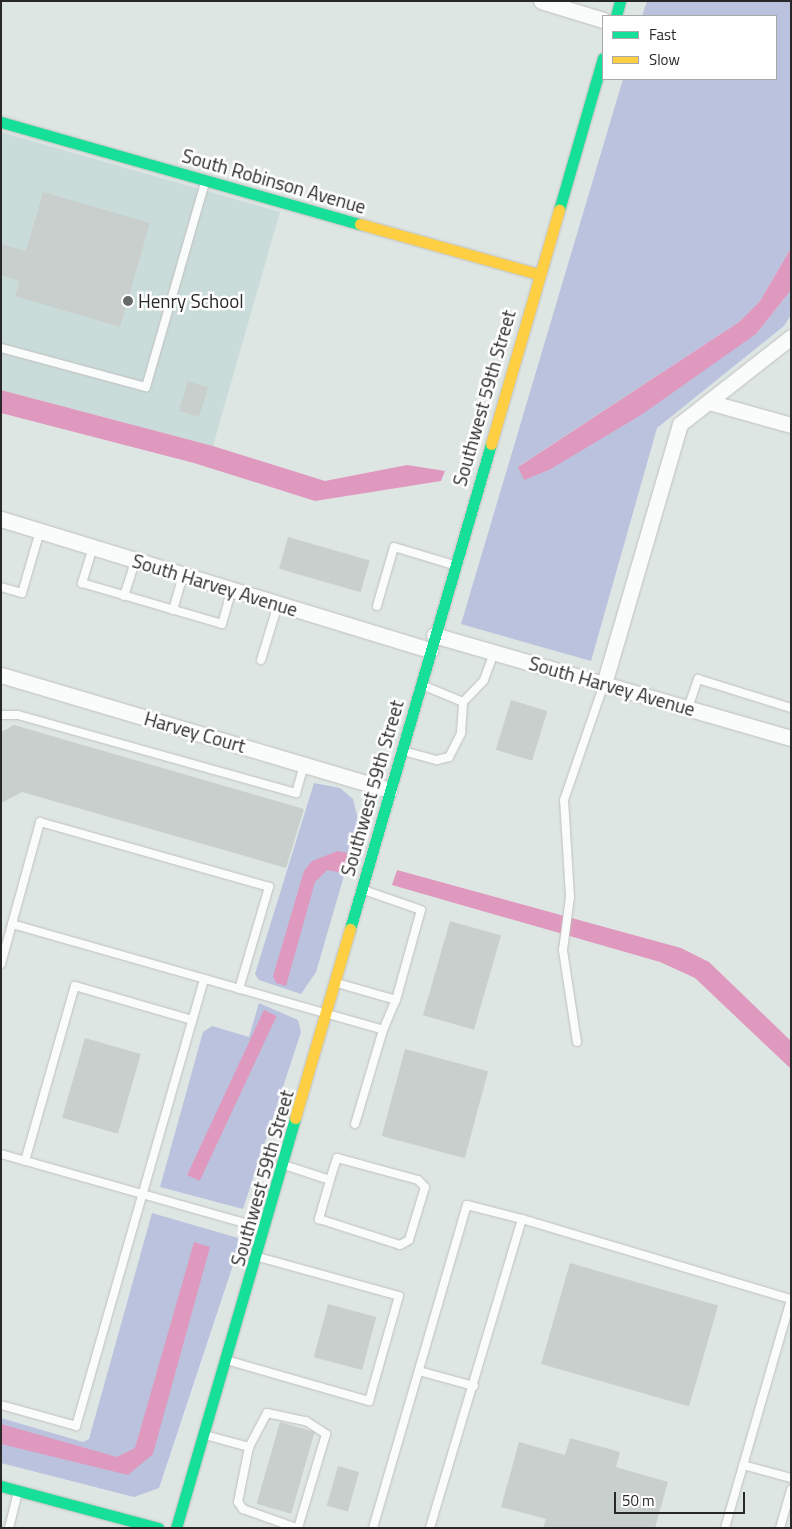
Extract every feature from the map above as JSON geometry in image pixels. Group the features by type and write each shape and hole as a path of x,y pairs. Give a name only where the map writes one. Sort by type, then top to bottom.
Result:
{"main road":[{"path":"616,15 620,1"},
{"name":"Southwest 59th Street","path":"176,1528 258,1257 389,790 538,274 602,61"},
{"name":"South Robinson Avenue","path":"1,122 538,274"},
{"path":"1,1486 158,1528"}],"street":[{"path":"541,1 602,20"},
{"path":"604,684 680,424 791,337"},
{"path":"708,402 791,425"},
{"name":"South Harvey Avenue","path":"1,519 430,650"},
{"name":"South Harvey Avenue","path":"434,635 791,738"},
{"name":"Harvey Court","path":"1,675 389,790"}],"lane":[{"path":"1,348 146,387 206,180"},
{"path":"1,587 22,594 40,531"},
{"path":"93,547 82,583 124,596 222,624 232,590"},
{"path":"377,606 394,547 454,565"},
{"path":"124,596 136,560"},
{"path":"173,610 183,574"},
{"path":"261,660 278,604"},
{"path":"462,702 484,680 494,652"},
{"path":"688,708 698,680 791,708"},
{"path":"401,750 437,760 449,757 461,733 462,702 456,695 420,684"},
{"path":"577,1042 563,950 570,897 564,800 604,684"},
{"path":"1,715 18,715 296,793 304,764"},
{"path":"1,964 40,822 269,887 239,988"},
{"path":"355,1124 383,1030 396,1000 421,910 362,889"},
{"path":"12,924 383,1030"},
{"path":"1,1405 76,1426 204,979"},
{"path":"335,983 396,1000"},
{"path":"25,1161 75,986 192,1020"},
{"path":"1,1154 266,1229"},
{"path":"337,1158 418,1180 425,1187 409,1240 400,1245 319,1219 330,1180 337,1158"},
{"path":"284,1165 330,1180"},
{"path":"374,1528 467,1205 522,1218 791,1299 725,1528"},
{"path":"430,1528 474,1386 522,1218"},
{"path":"226,1360 369,1401 399,1296 258,1257"},
{"path":"419,1371 474,1386"},
{"path":"267,1413 306,1421 326,1434 297,1528 243,1509 238,1502 249,1446 267,1413"},
{"path":"204,1434 249,1446"},
{"path":"743,1465 791,1478"},
{"path":"780,1528 791,1490"},
{"path":"9,1528 19,1491"},
{"path":"103,1528 106,1514"}],"shaded area":[{"path":"647,1 791,1 791,248 760,301 739,322 519,466 524,479 549,470 756,334 791,290 791,315 784,326 657,428 591,661 461,624 623,80 777,80 777,15 642,15"},
{"name":"Henry School","path":"1,132 280,212 213,446 1,390"},
{"path":"791,248 791,290 756,334 641,415 549,470 524,480 518,467 739,322 760,301"},
{"path":"1,390 213,446 325,481 407,465 445,471 441,481 315,501 194,463 1,413"},
{"path":"314,783 340,788 353,799 359,824 316,972 301,994 259,980 255,974"},
{"path":"338,851 348,853 342,873 327,870 315,882 286,986 276,983 273,976 304,871 312,861"},
{"path":"397,870 681,948 709,962 791,1041 791,1069 695,978 660,962 392,885"},
{"path":"259,1003 298,1020 301,1032 243,1209 160,1187 203,1032 212,1026 249,1037"},
{"path":"264,1010 277,1016 200,1181 187,1175"},
{"path":"152,1213 238,1238 238,1250 159,1488 134,1497 1,1463 1,1418 83,1442 89,1439"},
{"path":"194,1242 210,1247 153,1454 128,1475 1,1444 1,1424 117,1457 135,1448"}],"building":[{"path":"43,192 150,223 120,327 15,296 20,281 1,275 1,244 26,251"},
{"path":"188,381 208,387 199,417 179,411"},
{"path":"288,537 370,560 361,592 279,569"},
{"path":"511,700 547,711 532,761 496,750"},
{"path":"14,725 304,809 286,868 22,792 1,803 1,732"},
{"path":"450,921 501,936 474,1030 423,1015"},
{"path":"85,1038 141,1054 118,1134 62,1118"},
{"path":"405,1049 488,1071 465,1158 382,1136"},
{"path":"570,1263 718,1305 689,1406 541,1364"},
{"path":"328,1304 376,1317 362,1370 314,1357"},
{"path":"280,1422 315,1432 291,1514 257,1504"},
{"path":"570,1438 620,1452 616,1467 668,1482 655,1528 543,1528 546,1519 501,1507 519,1442 565,1455"},
{"path":"338,1466 359,1472 348,1511 327,1505"}],"traffic: fast":[{"path":"616,15 620,1"},
{"path":"559,210 602,61"},
{"path":"1,122 360,224"},
{"path":"350,929 491,444"},
{"path":"176,1528 295,1118"},
{"path":"1,1486 158,1528"}],"traffic: slow":[{"path":"491,444 559,210"},
{"path":"360,224 538,274"},
{"path":"295,1118 350,929"}],"place":[{"name":"Henry School","path":"128,301"}]}
